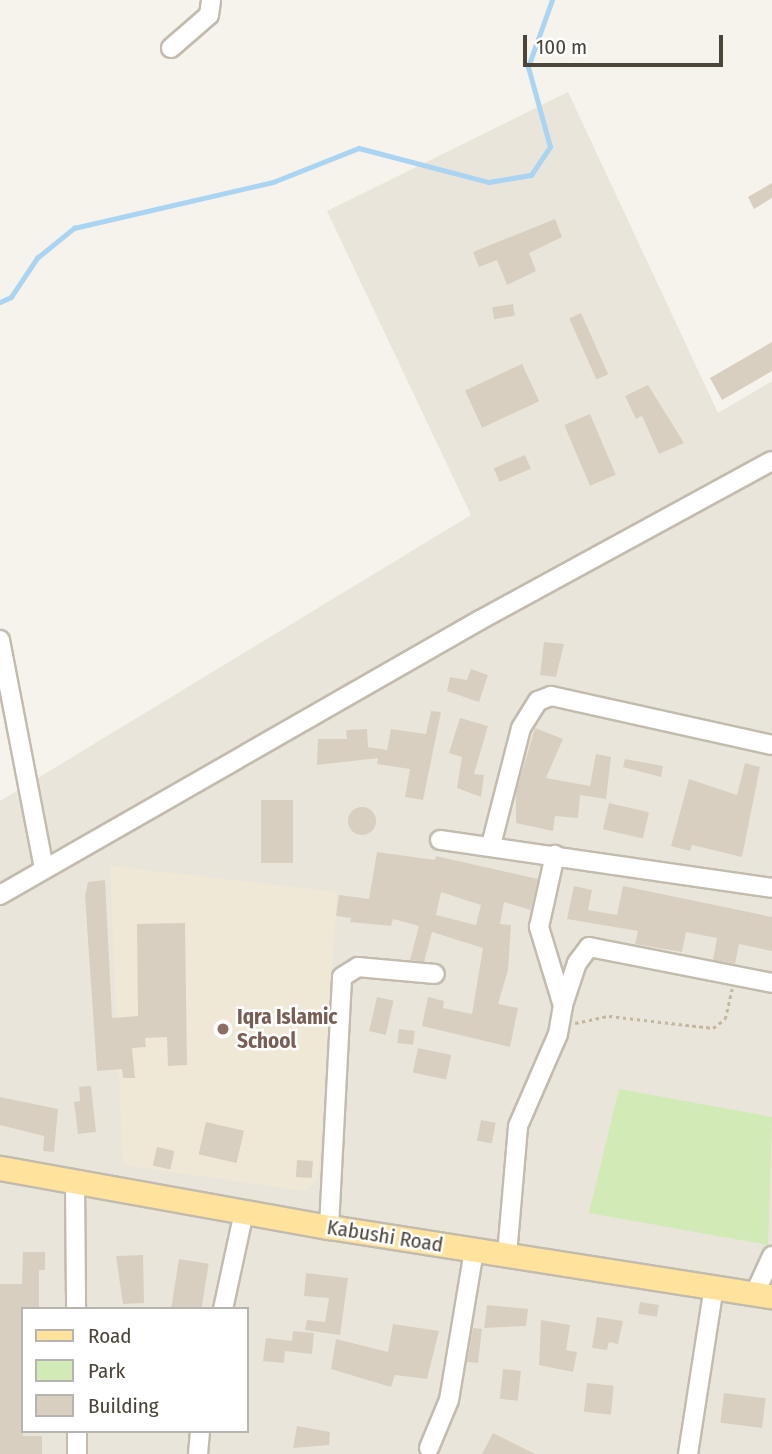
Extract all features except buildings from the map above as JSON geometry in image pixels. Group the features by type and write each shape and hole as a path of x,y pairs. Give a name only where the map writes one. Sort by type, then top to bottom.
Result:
{"main road":[{"name":"Kabushi Road","path":"0,1168 75,1184 329,1227 764,1295"}],"street":[{"path":"171,48 209,15 211,0"},
{"path":"0,895 772,461"},
{"path":"0,640 44,869"},
{"path":"492,845 520,728 538,701 551,696 772,746"},
{"path":"440,840 492,845 772,888"},
{"path":"555,855 539,927 562,1006"},
{"path":"507,1255 518,1126 558,1034 562,1006 576,963 589,947 772,983"},
{"path":"329,1227 342,977 358,967 435,974"},
{"path":"75,1184 76,1307"},
{"path":"223,1307 244,1212"},
{"path":"429,1448 449,1400 474,1251"},
{"path":"764,1295 772,1256"},
{"path":"688,1454 715,1287"},
{"path":"77,1433 77,1454"},
{"path":"198,1454 200,1433"}],"path":[{"path":"558,1034 574,1023 609,1016 720,1027 735,975"}],"shaded area":[{"path":"568,92 718,413 772,381 772,1454 0,1454 0,801 471,515 327,211"},
{"name":"Iqra Islamic School","path":"110,866 337,892 318,1179 305,1191 123,1165"}],"green space":[{"path":"619,1089 772,1117 768,1245 589,1213"}],"waterway":[{"path":"0,302 11,297 37,258 74,228 273,182 359,148 489,182 531,175 550,147 528,67 552,0"}],"place":[{"name":"Iqra Islamic School","path":"223,1029"}]}
